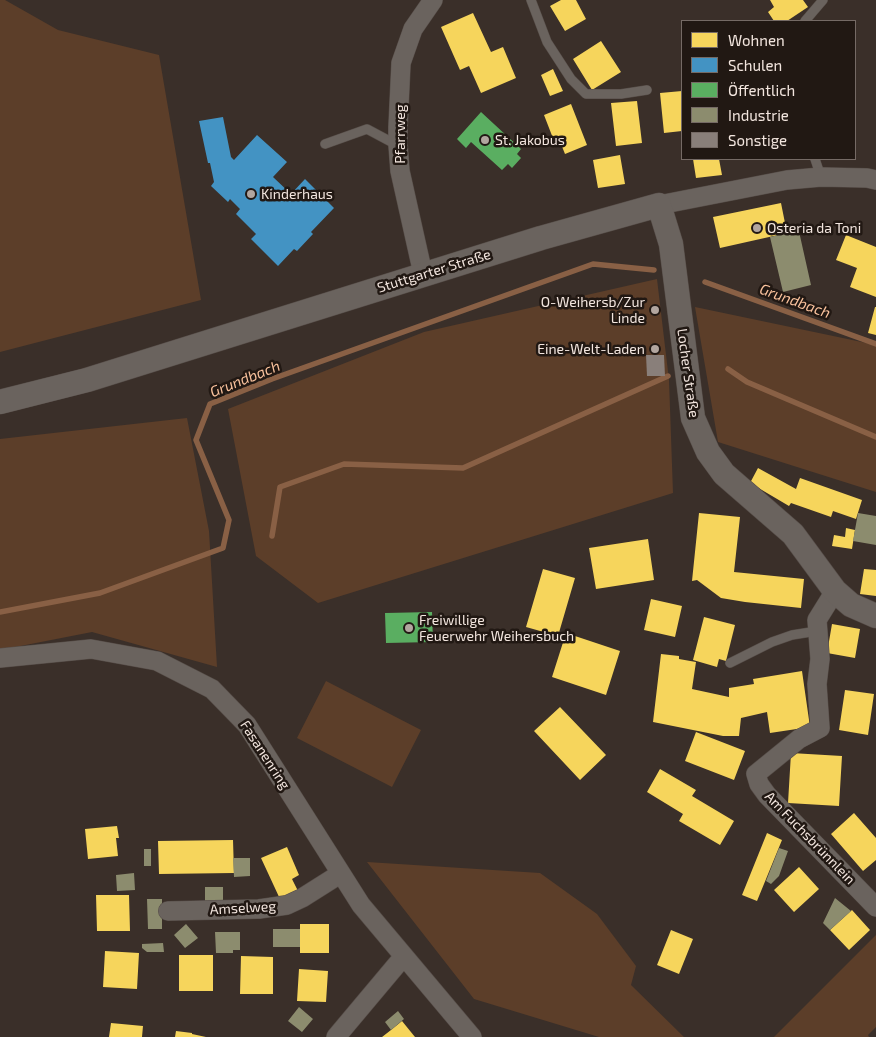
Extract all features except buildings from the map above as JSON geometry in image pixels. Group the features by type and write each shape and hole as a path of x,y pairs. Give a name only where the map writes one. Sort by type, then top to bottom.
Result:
{"street":[{"name":"Pfarrweg","path":"423,274 400,170 398,145 401,63 412,29 433,0"},
{"name":"Stuttgarter Straße","path":"0,402 87,380 423,274 659,205 787,180 821,176 876,180"},
{"name":"Locher Straße","path":"659,205 671,244 693,418 708,452 724,474 793,534 835,592 851,605 876,616"},
{"name":"Am Fuchsbrünnlein","path":"835,592 817,620 816,631 820,660 817,684 820,728 799,739 756,774 759,784 767,795 876,907"},
{"name":"Fasanenring","path":"0,658 91,650 157,661 212,689 248,725 340,874 366,911 472,1037"},
{"name":"Amselweg","path":"168,911 259,909 287,905 302,898 340,874"},
{"path":"336,1037 404,956"}],"lane":[{"path":"531,0 547,42 572,79 586,94 621,94 647,90"},
{"path":"806,20 823,0"},
{"path":"325,144 367,129 398,145"},
{"path":"815,160 821,176"},
{"path":"730,663 772,642 792,635 816,631"}],"shaded area":[{"path":"0,0 5,0 58,30 159,55 201,300 0,352"},
{"path":"657,279 669,380 673,493 318,603 256,556 228,409 424,332"},
{"path":"695,307 876,345 876,492 718,442"},
{"path":"187,418 209,531 217,667 92,632 0,650 0,439"},
{"path":"326,681 421,730 392,787 297,738"},
{"path":"367,862 540,873 597,914 636,966 631,985 684,1037 599,1037 474,999"},
{"path":"876,935 876,1027 868,1035 869,1037 774,1037"}],"waterway":[{"name":"Grundbach","path":"0,612 100,593 223,548 229,520 196,440 210,404 272,379 593,264 654,270"},
{"name":"Grundbach","path":"705,282 876,344"},
{"path":"728,369 747,382 876,437"},
{"path":"272,536 280,487 344,464 463,468 668,376"}],"place":[{"name":"St. Jakobus","path":"485,140"},
{"name":"Kinderhaus","path":"251,194"},
{"name":"Osteria da Toni","path":"757,228"},
{"name":"O-Weihersb/Zur Linde","path":"655,310"},
{"name":"Eine-Welt-Laden","path":"655,349"},
{"name":"Freiwillige Feuerwehr Weihersbuch","path":"409,628"}]}
